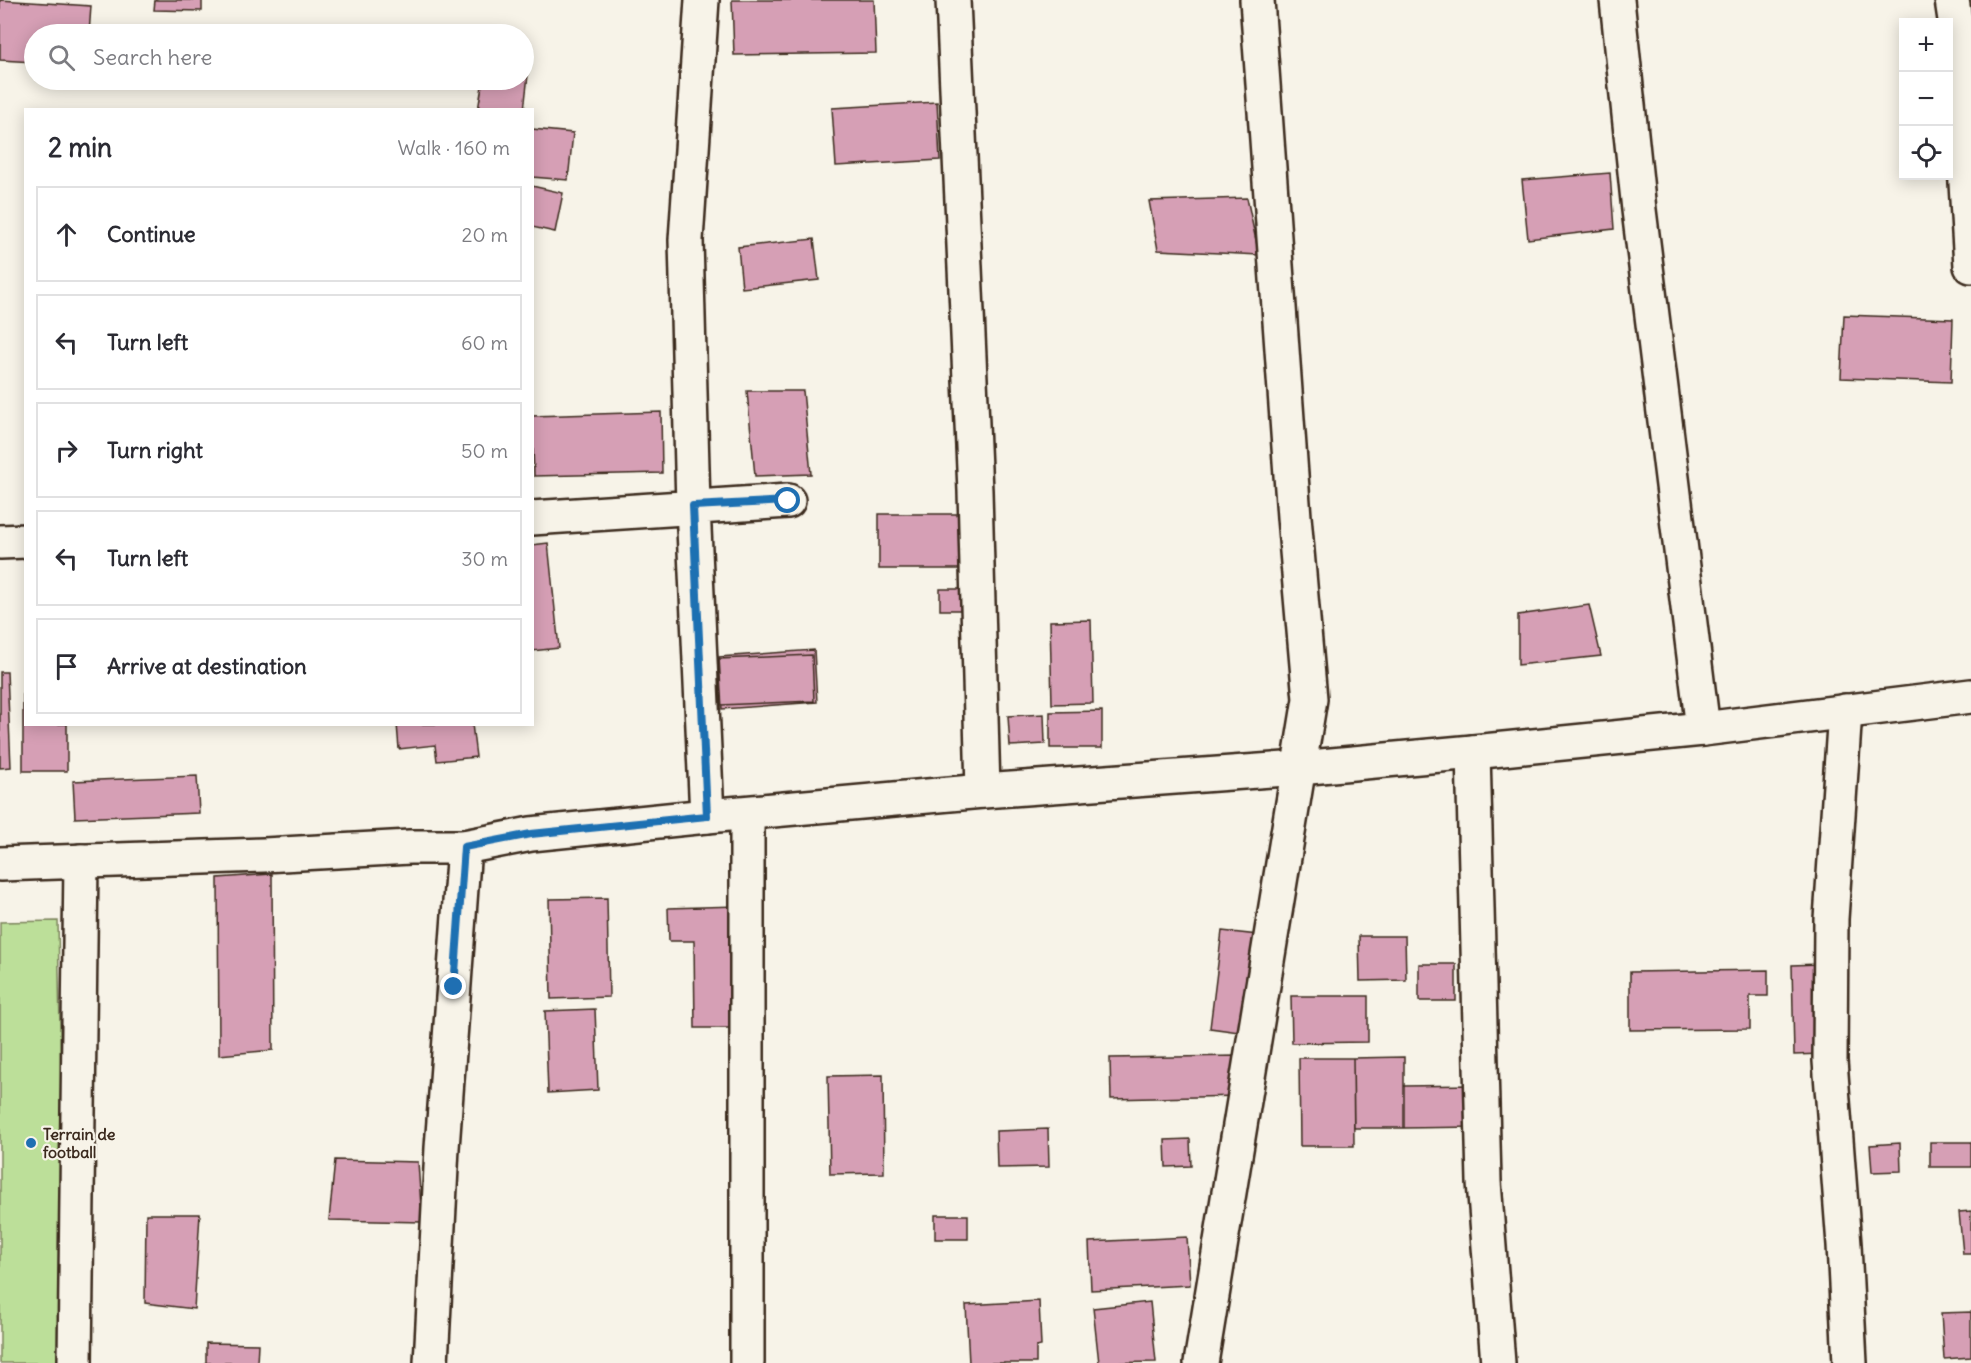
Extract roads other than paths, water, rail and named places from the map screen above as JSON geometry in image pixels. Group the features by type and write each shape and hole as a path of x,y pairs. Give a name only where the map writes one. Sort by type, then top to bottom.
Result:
{"street":[{"path":"702,0 686,240 693,506 707,816"},
{"path":"953,0 975,503 983,791"},
{"path":"1201,1363 1310,699 1294,517 1257,0"},
{"path":"1617,0 1640,222 1703,729"},
{"path":"1952,0 1957,33 1971,266"},
{"path":"534,518 788,501"},
{"path":"0,542 24,541"},
{"path":"0,864 264,855 410,847 464,847 531,834 707,816 983,791 1473,753 1703,729 1971,696"},
{"path":"1845,711 1831,919 1830,1061 1850,1363"},
{"path":"1473,753 1484,1182 1498,1363"},
{"path":"747,814 747,1363"},
{"path":"431,1363 442,1148 464,847"},
{"path":"75,1363 81,861"}],"place":[{"name":"Terrain de football","path":"31,1143"}]}
